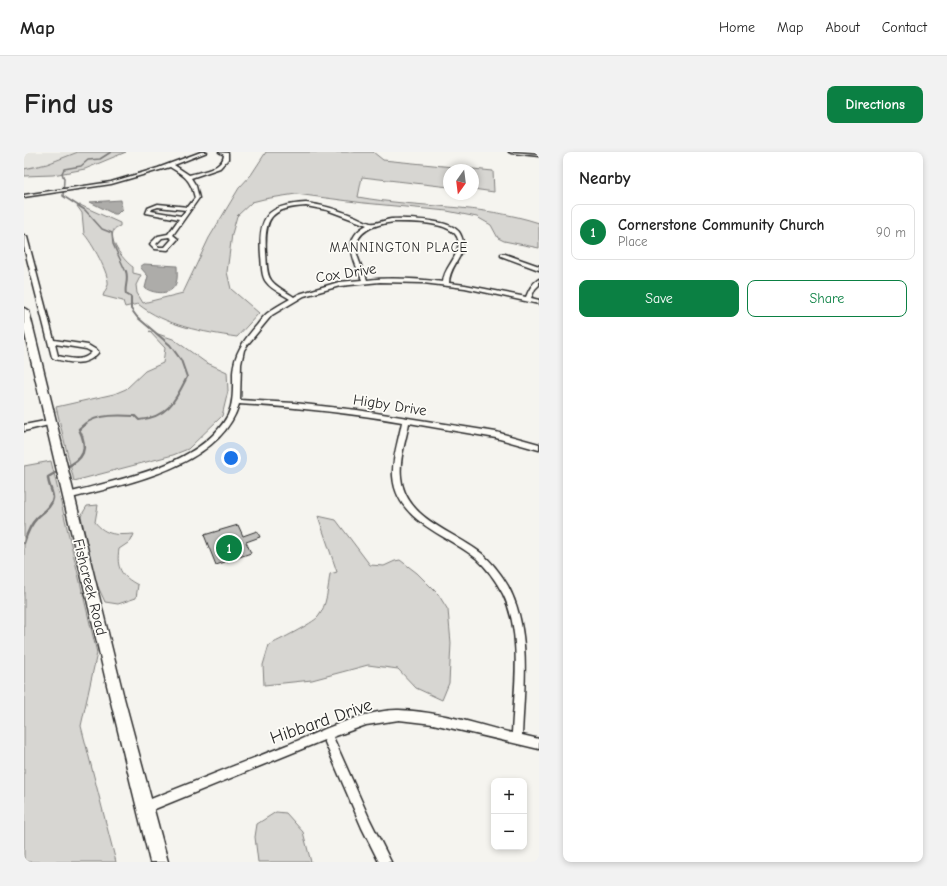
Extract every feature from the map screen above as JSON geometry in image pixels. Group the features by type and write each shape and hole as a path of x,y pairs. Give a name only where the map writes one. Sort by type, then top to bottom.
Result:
{"main road":[{"name":"Fishcreek Road","path":"24,311 61,470 159,862"}],"street":[{"path":"24,196 67,191 111,183 170,165 205,152"},
{"path":"188,177 218,168 227,158 226,154 221,152"},
{"path":"511,152 539,155"},
{"path":"170,165 188,177 195,184 197,198 170,235"},
{"path":"24,201 60,192"},
{"path":"183,218 148,212 150,208 158,205 189,209"},
{"path":"293,299 269,282 266,276 264,229 270,215 279,209 292,206 314,205 328,208 372,225"},
{"path":"365,281 354,247 359,236 372,225 384,221 398,220 446,226 456,231 460,244 460,254 450,268 446,285"},
{"path":"24,237 51,342 55,357 79,362 90,360 96,352 88,347 51,342"},
{"path":"503,255 539,268"},
{"name":"Cox Drive","path":"68,496 164,468 183,460 198,451 215,437 232,413 236,402 236,368 244,344 262,320 293,299 323,288 365,281 396,280 446,285 539,302"},
{"path":"528,299 532,289 539,281"},
{"name":"Higby Drive","path":"236,402 319,407 496,435 539,447"},
{"path":"406,420 397,476 400,489 406,501 424,521 459,542 479,557 503,585 514,608 519,639 517,739"},
{"path":"24,428 50,422"},
{"name":"Hibbard Drive","path":"145,807 327,734 366,720 399,716 433,719 539,744"},
{"path":"327,734 385,862"}],"shaded area":[{"path":"24,152 78,152 47,164 24,169"},
{"path":"78,152 126,152 85,169 53,175 24,176 24,169 47,164"},
{"path":"266,152 373,152 383,160 443,166 443,186 362,177 358,197 495,212 539,223 539,248 504,241 498,238 491,225 477,217 447,211 364,203 296,194 252,202 237,216 232,234 227,272 231,289 259,313 237,337 185,327 160,318 138,304 125,307 123,301 103,296 108,285 108,280 103,266 84,234 82,213 77,206 80,205 120,223 120,226 113,231 113,241 122,256 133,267 133,273 141,275 136,285 137,293 143,303 183,293 209,238 239,188 251,175"},
{"path":"479,170 493,171 494,192 479,190"},
{"path":"121,200 122,209 117,214 114,214 90,202"},
{"path":"144,264 177,266 177,279 174,287 167,292 162,293 153,292 145,288 148,276 140,267"},
{"path":"149,331 173,339 205,362 227,372 228,391 222,416 188,449 173,455 74,481 56,407 114,394 126,389 145,371 163,363 165,348"},
{"path":"51,461 97,653 81,726 116,862 24,862 24,466"},
{"path":"98,505 95,522 99,527 112,534 134,534 131,541 119,549 118,561 124,575 138,585 136,598 118,604 105,602 95,580 81,516 87,506"},
{"path":"318,516 336,520 370,565 384,566 400,560 417,573 438,594 448,610 451,643 449,683 442,700 416,688 398,669 368,665 312,680 264,685 263,665 269,645 303,627 318,617 325,602 330,574 337,572"},
{"path":"276,812 286,813 303,832 311,862 258,862 255,837 257,824"}],"building":[{"path":"238,525 243,536 257,531 260,537 246,542 251,553 216,565 204,535"}],"waterway":[{"path":"111,152 100,159 88,160 81,166 64,169 62,173 64,179 63,196 85,210 102,229 112,233 113,244 126,272"},
{"path":"85,424 96,418 109,416 135,416 139,420 157,415 164,411 174,400 187,377 181,360 170,345 137,317 131,309 131,297 126,294 126,271"},
{"path":"64,468 71,465 83,453 84,442 79,429 86,423"},
{"path":"24,543 32,523 49,507 52,501 53,495 48,477 60,470"}],"place":[{"name":"Cornerstone Community Church","path":"229,548"}],"district":[{"name":"MANNINGTON PLACE","path":"399,247"}]}
